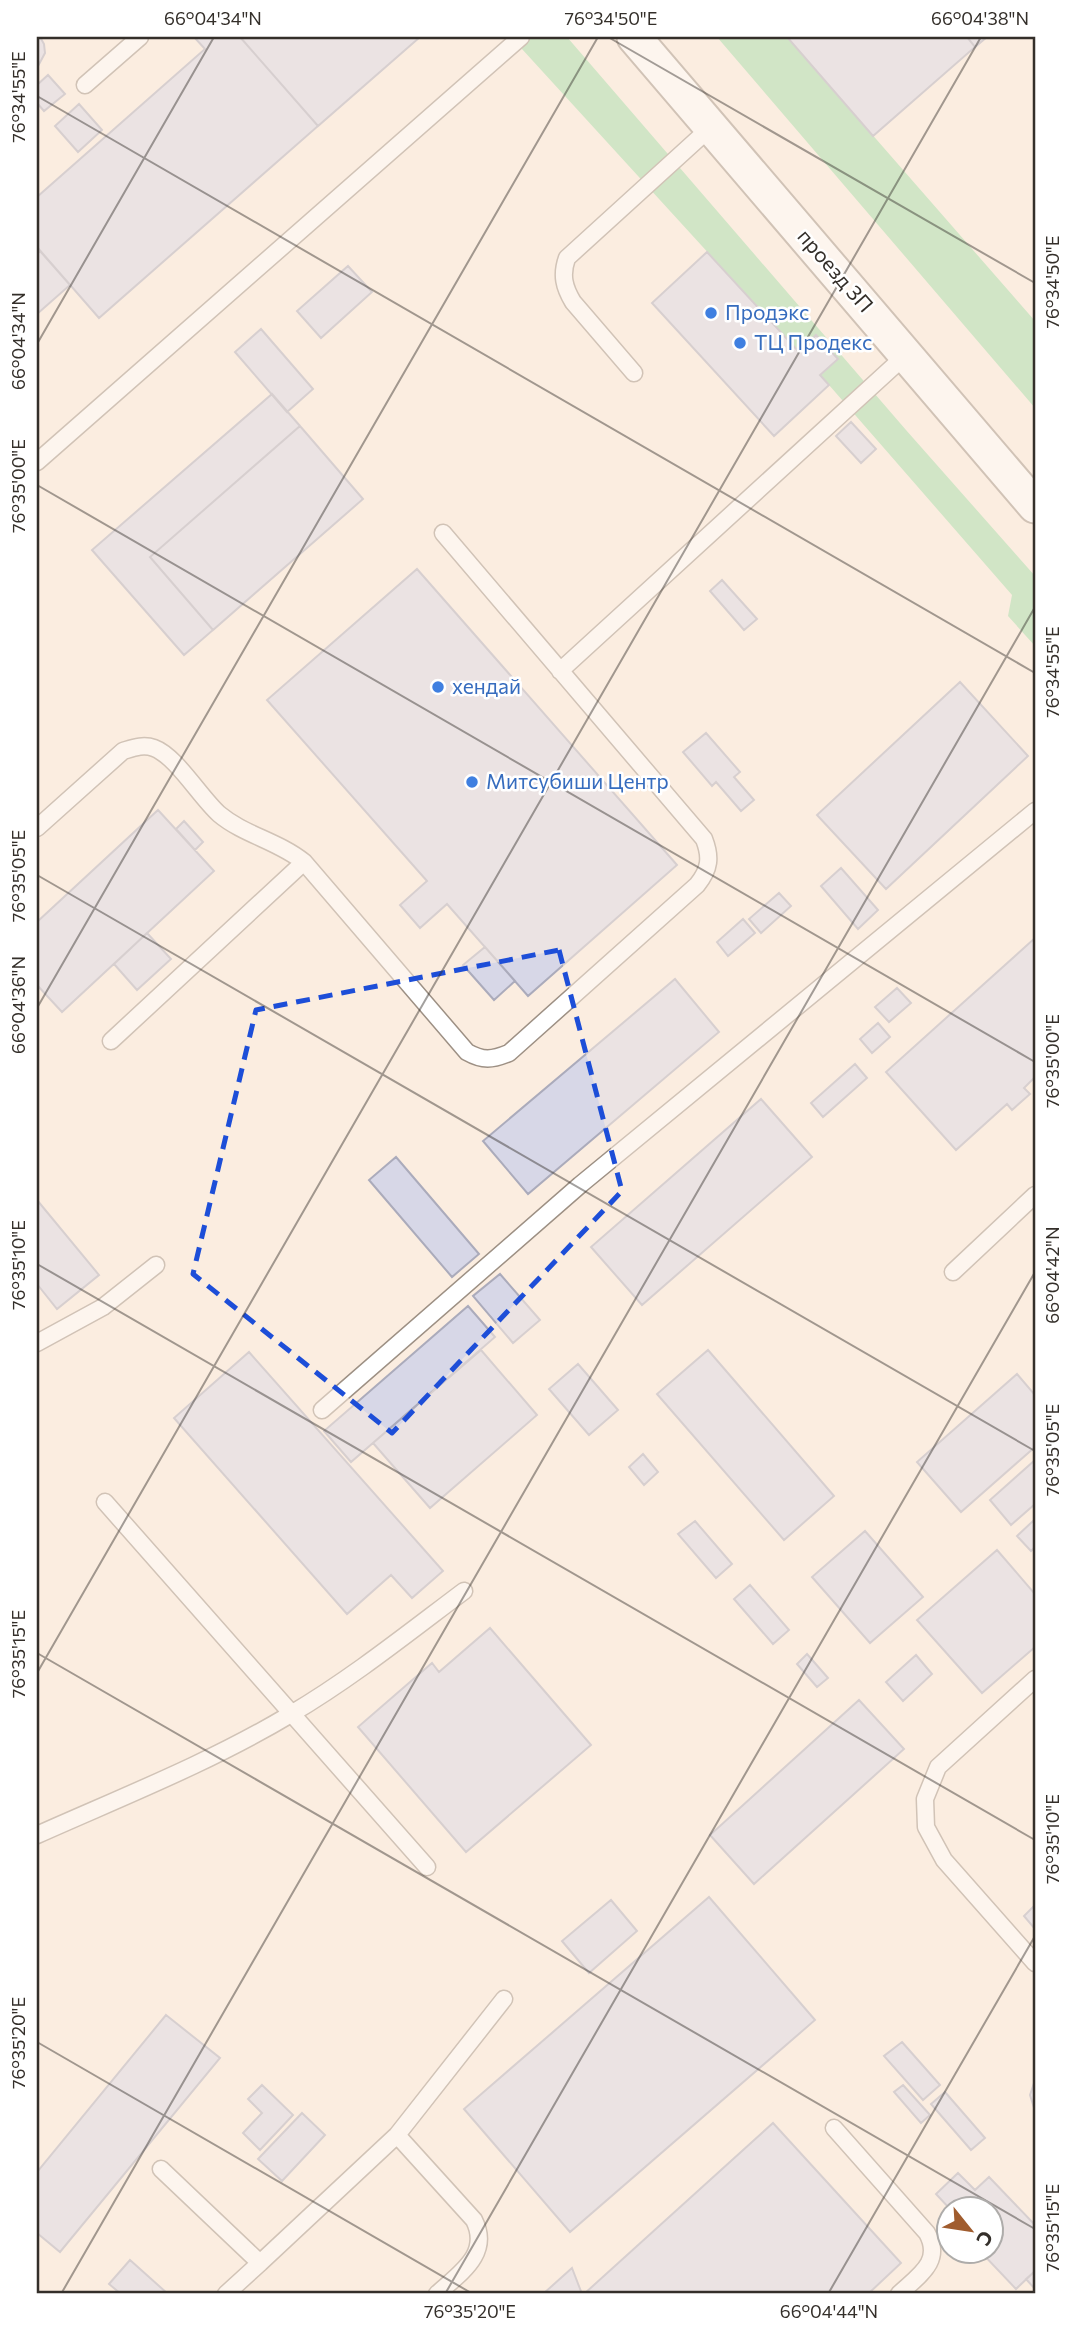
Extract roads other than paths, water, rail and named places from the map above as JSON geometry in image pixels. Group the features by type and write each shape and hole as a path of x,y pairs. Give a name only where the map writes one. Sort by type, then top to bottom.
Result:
{"street":[{"name":"проезд 3П","path":"634,37 907,354 1030,489"}],"lane":[{"path":"85,85 140,37"},
{"path":"37,462 522,37"},
{"path":"634,373 573,302 565,289 562,272 567,258 711,127"},
{"path":"561,671 907,354"},
{"path":"39,820 122,751 138,746 154,748 167,756 216,811 233,825 291,851 304,862 467,1052 480,1060 509,1054 697,885 707,873 710,854 704,839 443,533"},
{"path":"322,1410 580,1185 1035,811"},
{"path":"111,1041 304,862"},
{"path":"953,1272 1035,1195"},
{"path":"37,1343 103,1307 156,1265"},
{"path":"104,1502 427,1867"},
{"path":"37,1835 225,1751 290,1715 338,1685 464,1591"},
{"path":"1035,1679 938,1767 925,1799 926,1827 944,1860 1035,1963"},
{"path":"226,2294 397,2135 504,1999"},
{"path":"834,2128 927,2234 933,2245 933,2256 926,2269 899,2294"},
{"path":"397,2135 474,2220 481,2233 478,2249 467,2266 437,2294"},
{"path":"161,2169 260,2263"}],"place":[{"name":"Продэкс","path":"711,313"},
{"name":"ТЦ Продекс","path":"740,343"},
{"name":"хендай","path":"438,687"},
{"name":"Митсубиши Центр","path":"472,782"}]}
